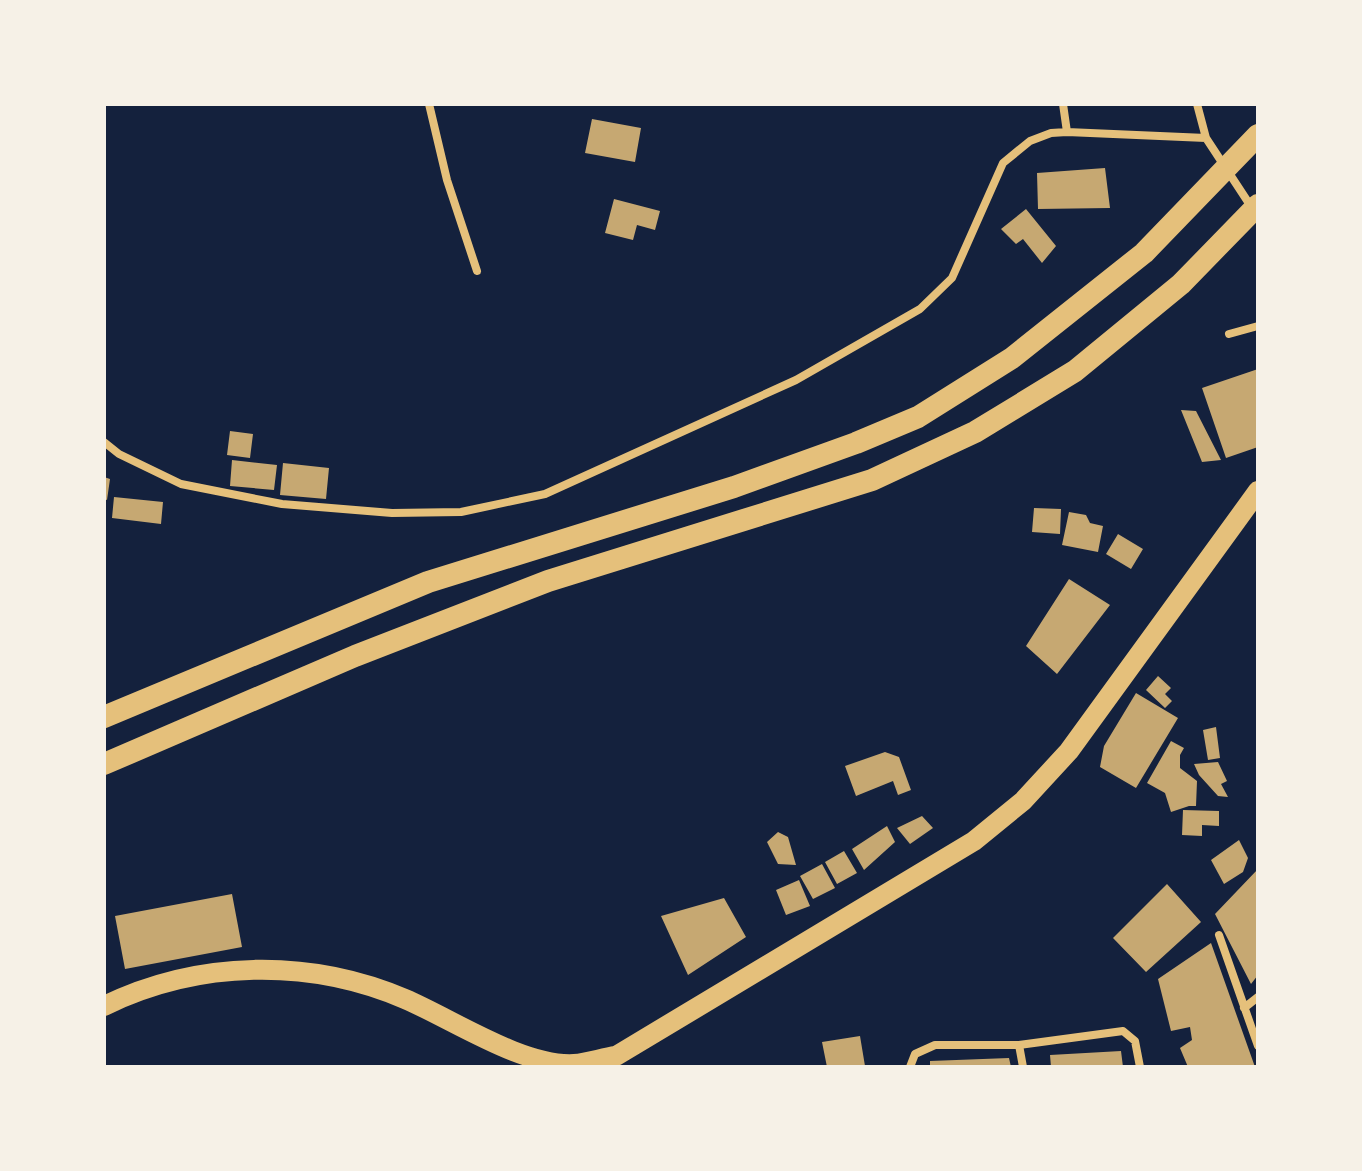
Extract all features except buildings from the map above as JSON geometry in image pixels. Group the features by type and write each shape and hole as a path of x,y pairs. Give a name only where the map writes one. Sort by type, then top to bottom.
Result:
{"highway":[{"path":"104,717 428,582 734,487 918,417 1012,358 1144,253 1258,135"},
{"path":"104,764 355,656 548,581 872,480 975,432 1075,371 1181,284 1258,205"}],"main road":[{"path":"104,1006 186,976 233,970 294,971 348,979 403,998 540,1061 573,1064 616,1056 974,841 1023,801 1069,751 1258,491"}],"street":[{"path":"429,104 447,180 477,271"},
{"path":"1063,104 1067,132"},
{"path":"1197,104 1206,138 1258,218"},
{"path":"104,442 119,454 181,484 282,504 392,513 461,512 545,494 796,380 920,309 952,278 1003,163 1030,141 1051,133 1067,132 1206,138"},
{"path":"1229,334 1258,326"},
{"path":"1219,935 1258,1046"},
{"path":"1244,1008 1258,997"},
{"path":"910,1067 915,1054 935,1045 1019,1045 1123,1031 1135,1041 1140,1067"},
{"path":"1019,1045 1023,1067"}]}
